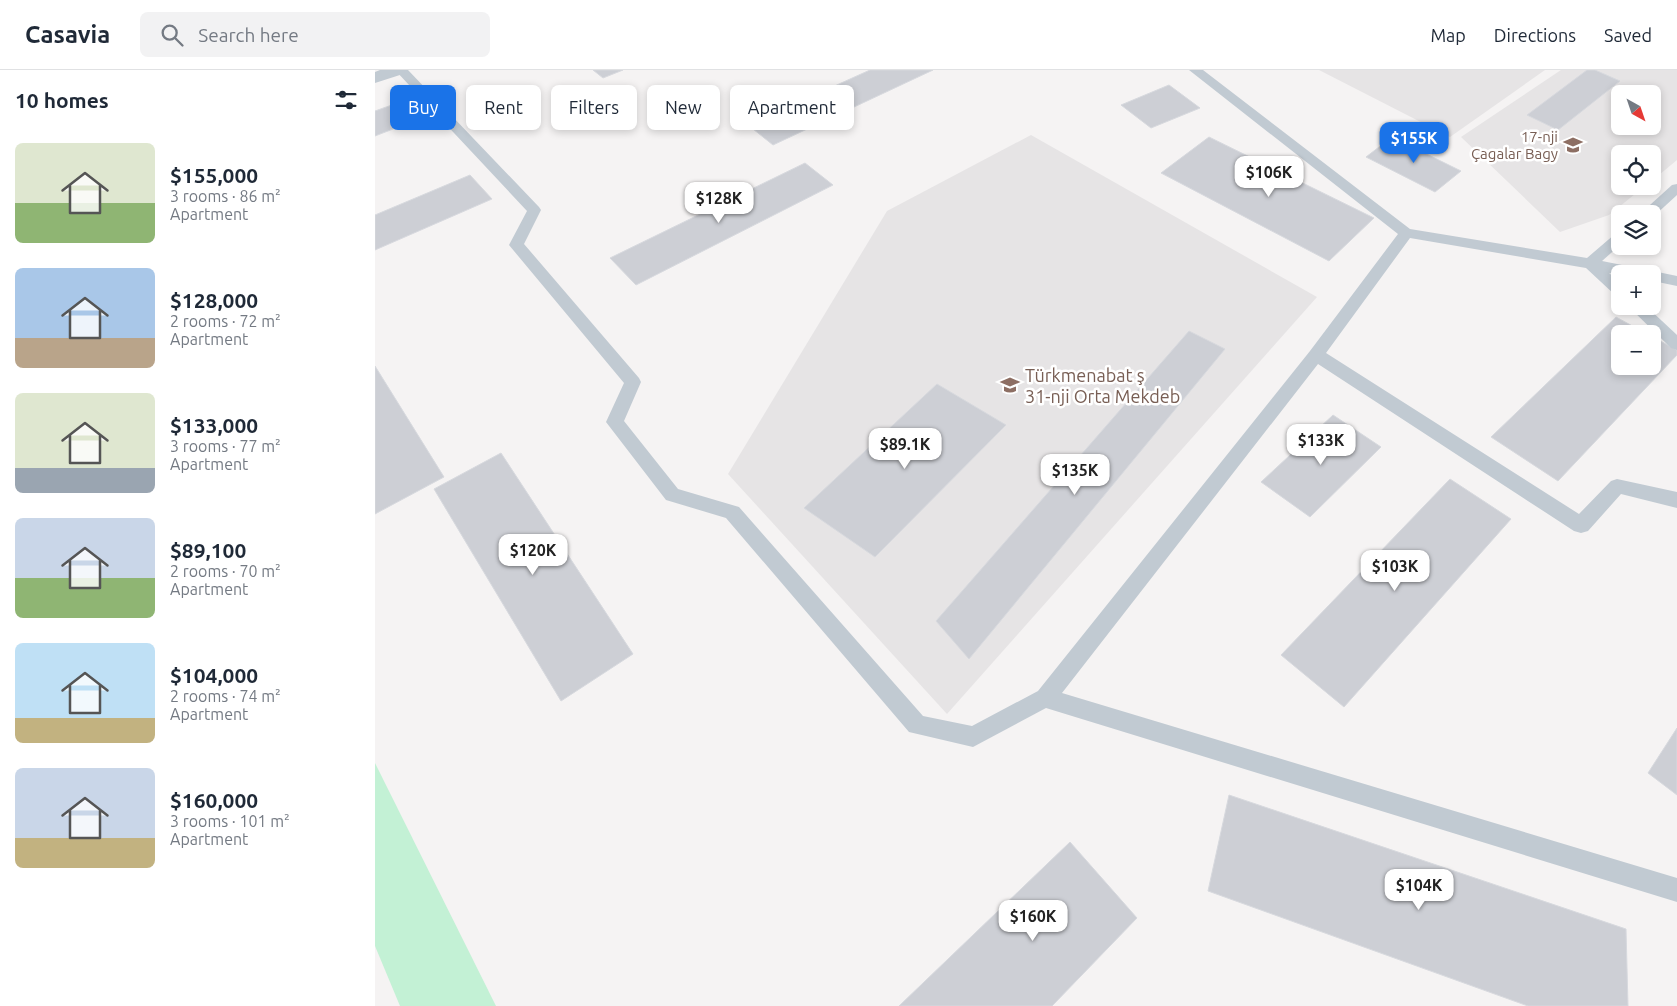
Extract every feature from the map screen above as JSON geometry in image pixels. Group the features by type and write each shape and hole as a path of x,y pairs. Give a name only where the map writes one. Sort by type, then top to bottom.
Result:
{"street":[{"path":"375,78 397,70"}],"lane":[{"path":"401,70 534,210 516,245 633,382 615,422 672,496 732,512 917,726 973,737 1045,698 1316,355 1406,233"},
{"path":"1195,70 1406,233 1611,268"},
{"path":"1657,205 1677,188"},
{"path":"1590,264 1611,245"},
{"path":"1590,264 1611,283"},
{"path":"1661,277 1677,280"},
{"path":"1646,315 1677,344"},
{"path":"1316,355 1581,525 1617,486 1677,500"},
{"path":"1045,698 1677,890"}],"shaded area":[{"path":"1319,70 1545,70 1450,137"},
{"name":"17-nji Çagalar Bagy","path":"1561,70 1677,70 1677,160 1661,173 1661,145 1611,145 1611,195 1634,195 1621,205 1611,205 1611,213 1609,215 1560,232 1461,137"},
{"name":"Türkmenabat ş 31-nji Orta Mekdeb","path":"1031,135 1317,297 947,714 728,474 887,211"}],"green space":[{"path":"375,763 496,1006 400,1006 375,946"}],"building":[{"path":"593,70 623,70 603,78"},
{"path":"870,70 933,70 854,107 854,85 837,85"},
{"path":"1587,70 1595,70 1620,81 1615,85 1611,85 1611,88 1558,130 1527,115"},
{"path":"1169,85 1200,108 1151,128 1121,105"},
{"path":"390,106 391,130 375,136 375,111"},
{"path":"754,130 805,130 773,145"},
{"path":"1209,137 1374,218 1329,261 1161,173"},
{"path":"1392,137 1461,171 1435,192 1366,157"},
{"path":"805,163 833,185 636,285 610,258"},
{"path":"470,175 492,199 375,250 375,215"},
{"path":"1616,317 1631,325 1611,325 1611,375 1658,375 1558,481 1491,437"},
{"path":"1189,331 1225,349 969,659 936,621"},
{"path":"1661,341 1677,350 1677,355 1661,372"},
{"path":"375,366 444,477 375,514"},
{"path":"937,384 1006,425 875,557 804,508"},
{"path":"1333,415 1381,447 1310,517 1261,482"},
{"path":"501,453 633,654 561,701 434,489"},
{"path":"1450,479 1511,519 1344,707 1281,655"},
{"path":"1677,728 1677,795 1648,773"},
{"path":"1229,795 1626,929 1628,1006 1528,1006 1208,891"},
{"path":"1070,842 1137,918 1052,1006 899,1006"}],"place":[{"name":"17-nji Çagalar Bagy","path":"1573,145"},
{"name":"Türkmenabat ş 31-nji Orta Mekdeb","path":"1010,385"}]}
